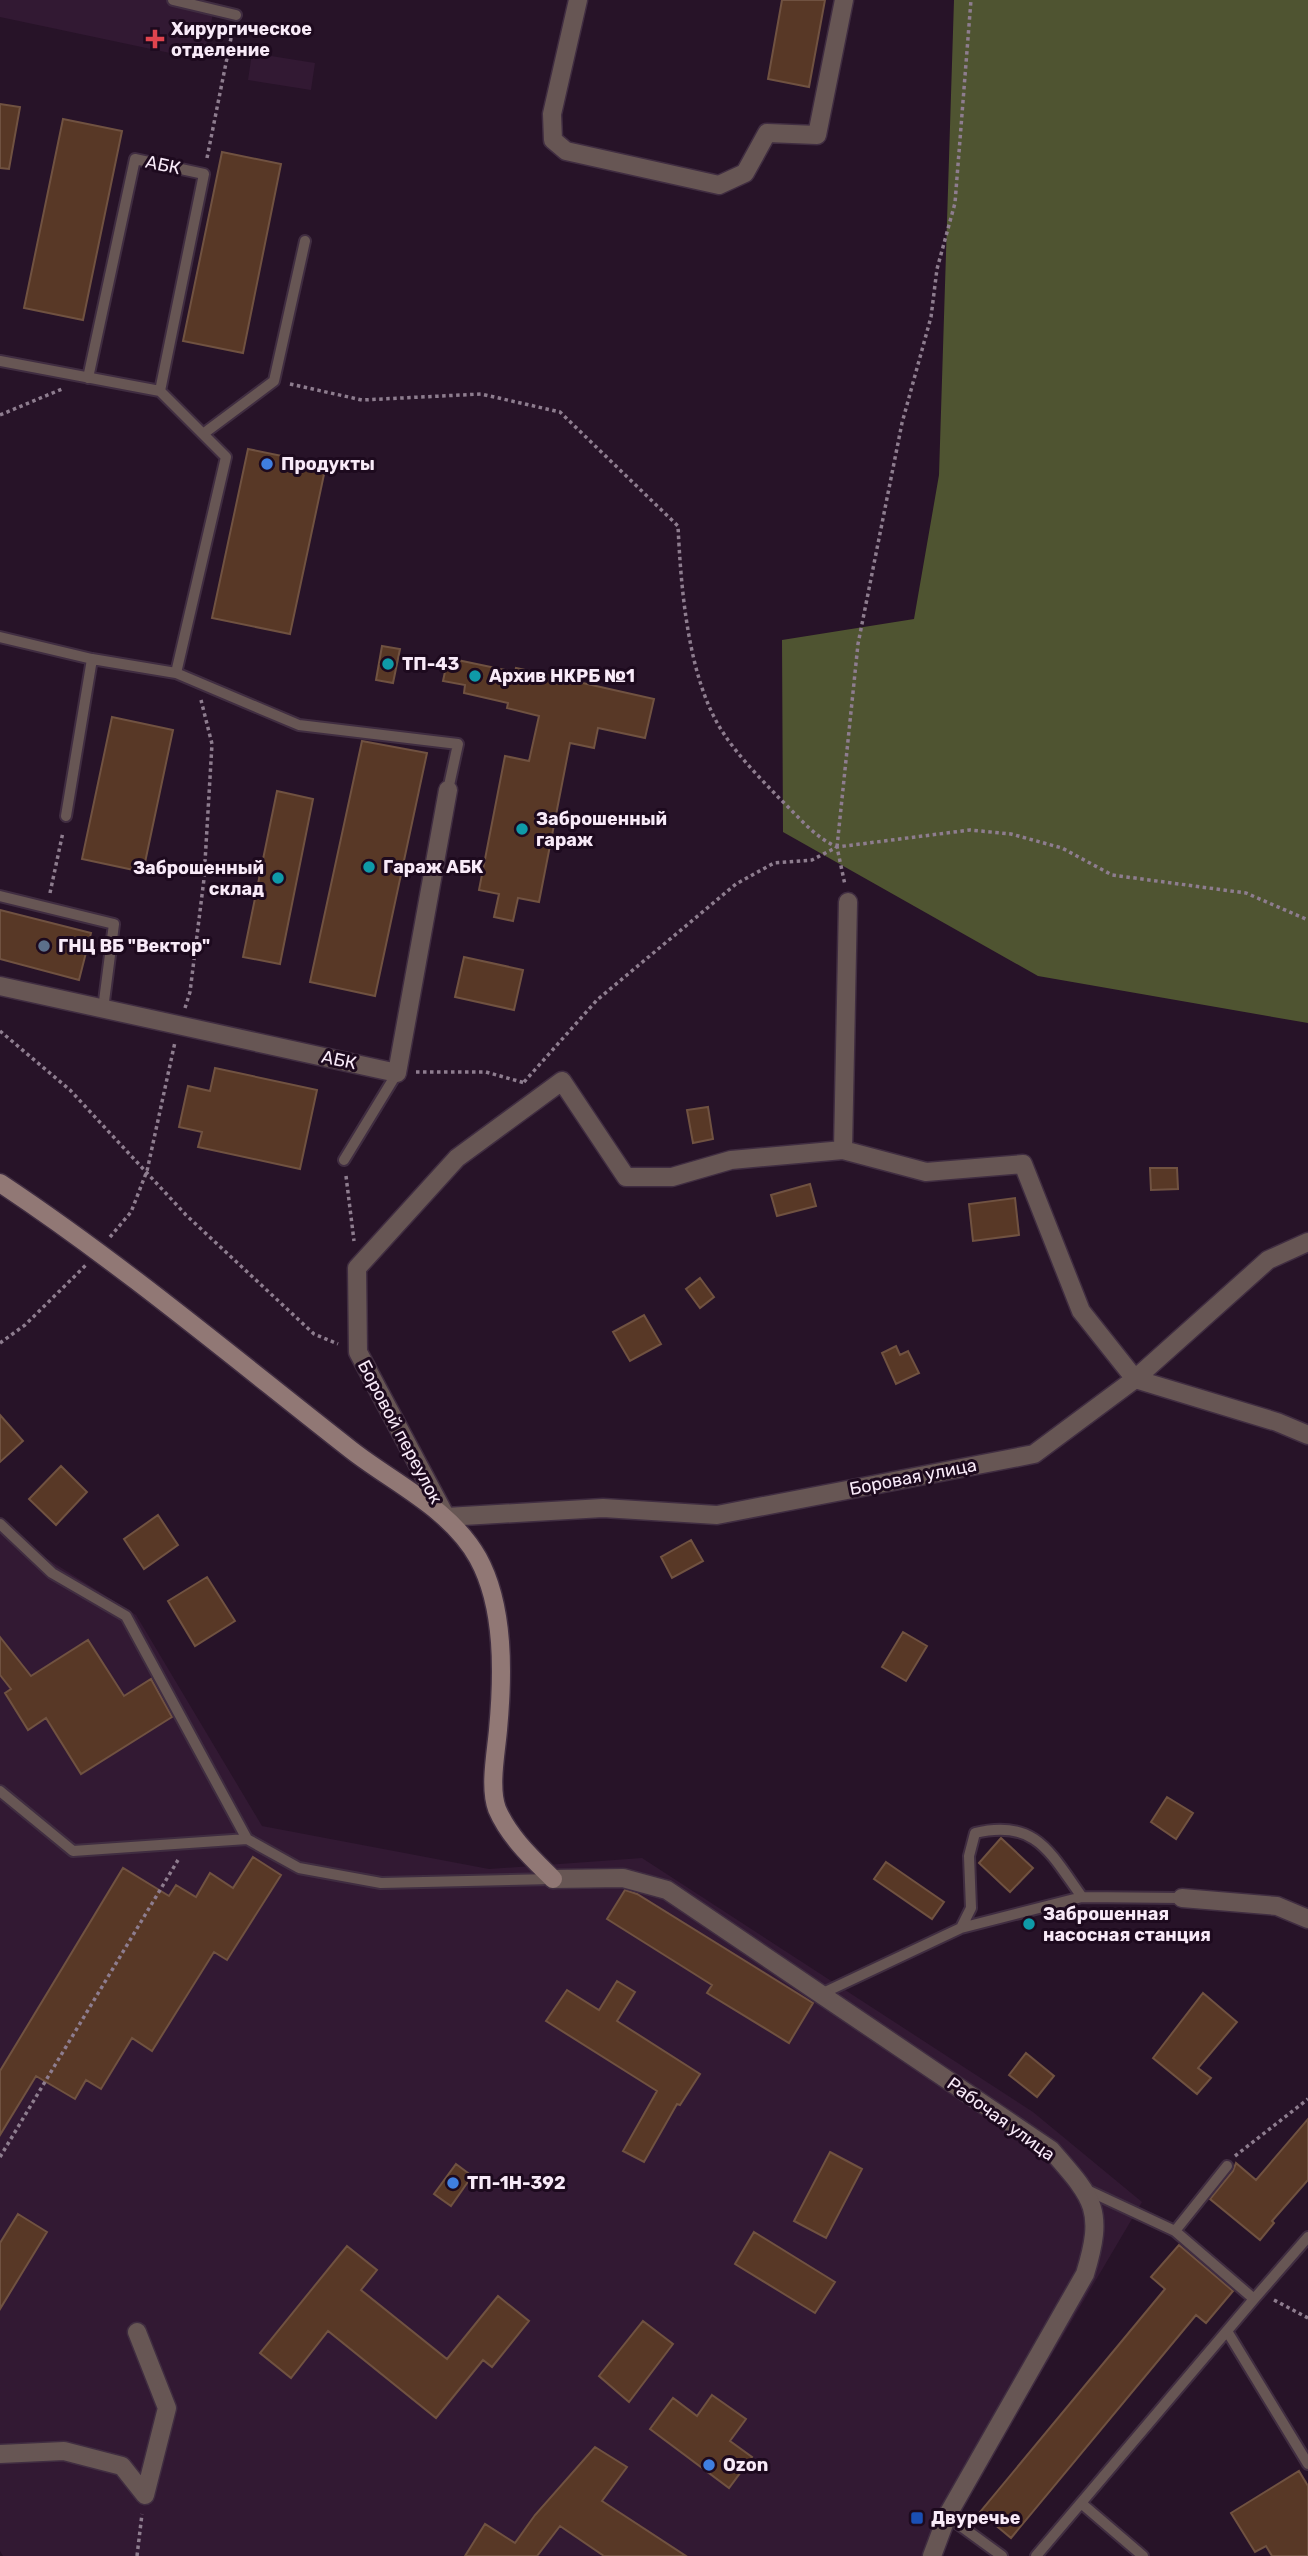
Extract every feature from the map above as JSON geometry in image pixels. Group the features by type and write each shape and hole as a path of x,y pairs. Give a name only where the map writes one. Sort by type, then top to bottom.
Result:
{"street":[{"path":"578,0 552,114 554,140 566,150 719,185 745,173 766,133 817,135 844,0"},
{"path":"397,1073 448,790"},
{"path":"843,1150 848,901"},
{"name":"АБК","path":"0,986 397,1073"},
{"path":"357,1268 457,1158 562,1081 626,1177 671,1177 731,1160 843,1150 926,1172 1023,1164 1081,1311 1135,1380 1277,1422 1308,1436"},
{"path":"0,1182 98,1252 359,1456 446,1517 477,1557 492,1589 501,1695 494,1771 496,1807 518,1843 554,1879"},
{"name":"Боровая улица","path":"446,1517 603,1508 717,1515 1034,1454 1135,1380 1268,1260 1308,1242"},
{"name":"Боровой переулок","path":"357,1268 358,1352 446,1517"},
{"name":"Рабочая улица","path":"554,1879 623,1878 667,1891 1051,2150 1087,2190 1095,2214 1096,2231 1085,2274 947,2516 932,2556"},
{"path":"1182,1898 1233,1900 1277,1906 1308,1919"},
{"path":"137,2332 167,2408 145,2495"},
{"path":"0,2454 64,2451 122,2466 145,2495"}],"lane":[{"path":"173,0 236,15"},
{"name":"АБК","path":"88,378 135,159 204,174 160,391"},
{"path":"203,434 274,381 305,242"},
{"path":"0,361 160,391 226,457 176,673"},
{"path":"0,637 92,659 176,673 299,725 458,744 448,790"},
{"path":"66,816 92,659"},
{"path":"0,896 114,925 103,1009"},
{"path":"344,1160 397,1073"},
{"path":"0,1524 52,1573 126,1616 247,1839 299,1868 381,1883 554,1879"},
{"path":"0,1791 73,1851 247,1839"},
{"path":"961,1928 971,1908 969,1856 975,1833 1018,1829 1049,1852 1082,1897"},
{"path":"821,1994 961,1928 1082,1897 1182,1898"},
{"path":"1175,2231 1227,2165"},
{"path":"1087,2190 1175,2231 1257,2296"},
{"path":"1035,2556 1308,2237"},
{"path":"1227,2331 1308,2464"},
{"path":"1081,2503 1143,2556"},
{"path":"947,2516 1002,2556"}],"path":[{"path":"848,901 837,847 858,644 902,423 931,317 937,269 955,203 971,0"},
{"path":"204,174 236,15"},
{"path":"0,415 88,378"},
{"path":"274,381 362,400 481,394 560,412 678,526 680,570 696,671 723,733 822,841 837,847"},
{"path":"0,1343 25,1325 98,1252 131,1212 147,1171 179,1027 190,992 202,891 212,744 197,682"},
{"path":"47,908 66,816"},
{"path":"524,1082 597,1000 736,884 774,863 812,860 837,847 970,830 1011,834 1062,848 1112,875 1246,893 1308,920"},
{"path":"0,1031 70,1090 186,1215 314,1334 358,1352"},
{"path":"397,1073 486,1072 524,1082 543,1094"},
{"path":"344,1160 357,1268"},
{"path":"0,2157 188,1843"},
{"path":"1227,2165 1243,2148 1308,2099"},
{"path":"1257,2296 1308,2318"},
{"path":"137,2556 145,2495"}],"shaded area":[{"name":"Хирургическое отделение","path":"0,0 173,0 214,9 203,60 0,17"},
{"path":"252,53 315,63 311,90 248,80"},
{"path":"0,1529 136,1615 262,1826 489,1869 642,1858 1033,2112 1142,2202 944,2537 937,2556 3,2556 0,2551"}],"green space":[{"path":"954,0 1308,0 1308,1023 1038,976 783,832 782,640 914,619 939,475"}],"building":[{"path":"782,0 825,0 809,87 768,79"},
{"path":"0,104 20,107 9,169 0,168"},
{"path":"63,119 122,131 83,320 24,308"},
{"path":"222,152 281,164 243,353 183,341"},
{"path":"248,449 326,465 290,634 212,618"},
{"name":"ТП-43","path":"382,646 400,649 393,683 376,680"},
{"path":"448,658 515,672 516,668 654,699 645,738 598,728 594,748 570,743 539,902 518,898 513,921 494,917 499,894 479,890 505,756 529,761 539,716 507,708 508,703 464,693 465,685 443,681"},
{"path":"112,717 173,730 143,872 82,859"},
{"name":"Гараж АБК","path":"362,741 427,753 375,996 310,982"},
{"name":"Заброшенный склад","path":"277,791 313,799 280,964 243,957"},
{"name":"ГНЦ ВБ \"Вектор\"","path":"0,910 91,933 79,980 0,959"},
{"path":"464,957 523,970 514,1010 455,997"},
{"path":"215,1068 317,1090 300,1169 198,1147 202,1132 179,1127 188,1086 210,1091"},
{"path":"708,1107 713,1139 693,1143 687,1110"},
{"path":"1150,1168 1177,1168 1178,1189 1151,1190"},
{"path":"810,1184 816,1206 777,1216 771,1195"},
{"path":"1015,1198 1019,1235 973,1241 969,1204"},
{"path":"700,1278 714,1297 700,1308 686,1289"},
{"path":"644,1315 661,1344 630,1361 613,1332"},
{"path":"896,1346 900,1355 908,1351 919,1373 896,1384 882,1353"},
{"path":"0,1415 23,1441 0,1462"},
{"path":"61,1466 87,1492 56,1525 29,1499"},
{"path":"158,1515 178,1545 144,1569 124,1539"},
{"path":"691,1540 703,1561 672,1578 661,1557"},
{"path":"207,1577 235,1621 195,1646 168,1601"},
{"path":"903,1632 927,1646 906,1681 882,1667"},
{"path":"0,1637 31,1676 88,1640 124,1696 151,1679 172,1717 81,1774 46,1718 28,1730 5,1693 11,1689 0,1675"},
{"path":"1167,1797 1193,1813 1176,1839 1151,1822"},
{"path":"1001,1838 1033,1868 1010,1892 979,1863"},
{"path":"253,1857 281,1875 227,1960 214,1952 152,2051 132,2038 101,2089 86,2080 75,2099 36,2076 0,2135 0,2071 123,1868 169,1896 176,1885 196,1897 210,1873 233,1888"},
{"path":"886,1862 944,1902 932,1919 874,1879"},
{"path":"625,1890 637,1894 813,2003 789,2043 707,1993 712,1985 607,1919"},
{"path":"617,1981 635,1992 617,2021 700,2074 680,2105 677,2104 644,2162 623,2151 657,2091 546,2021 567,1990 599,2010"},
{"path":"1203,1993 1237,2022 1198,2068 1211,2078 1197,2094 1153,2058"},
{"path":"1026,2053 1054,2076 1037,2097 1009,2075"},
{"path":"1308,2119 1308,2180 1272,2221 1274,2223 1260,2240 1210,2199 1233,2171 1236,2163 1256,2180"},
{"path":"830,2152 862,2169 826,2238 794,2221"},
{"path":"456,2164 472,2176 451,2206 434,2194"},
{"path":"18,2214 47,2232 0,2309 0,2243"},
{"path":"754,2232 835,2282 815,2313 735,2264"},
{"path":"1179,2245 1233,2291 1206,2323 1196,2315 1011,2538 980,2512 1165,2289 1151,2277"},
{"path":"347,2246 377,2270 361,2290 447,2359 498,2296 529,2321 492,2367 483,2360 436,2418 328,2331 291,2378 260,2353"},
{"path":"643,2321 673,2344 629,2402 599,2376"},
{"path":"712,2395 746,2419 730,2441 752,2457 729,2488 650,2429 673,2398 697,2416"},
{"path":"595,2447 627,2467 602,2501 686,2556 604,2556 560,2526 537,2556 465,2556 485,2524 515,2543 535,2515"},
{"path":"1299,2471 1308,2486 1308,2556 1272,2556 1266,2546 1255,2552 1231,2513"}],"place":[{"name":"Хирургическое отделение","path":"155,39"},
{"name":"Продукты","path":"267,464"},
{"name":"ТП-43","path":"388,664"},
{"name":"Архив НКРБ №1","path":"475,676"},
{"name":"Заброшенный гараж","path":"522,829"},
{"name":"Гараж АБК","path":"369,867"},
{"name":"Заброшенный склад","path":"278,878"},
{"name":"ГНЦ ВБ \"Вектор\"","path":"44,946"},
{"name":"Заброшенная насосная станция","path":"1029,1924"},
{"name":"ТП-1Н-392","path":"453,2183"},
{"name":"Ozon","path":"709,2465"},
{"name":"Двуречье","path":"917,2518"}]}
